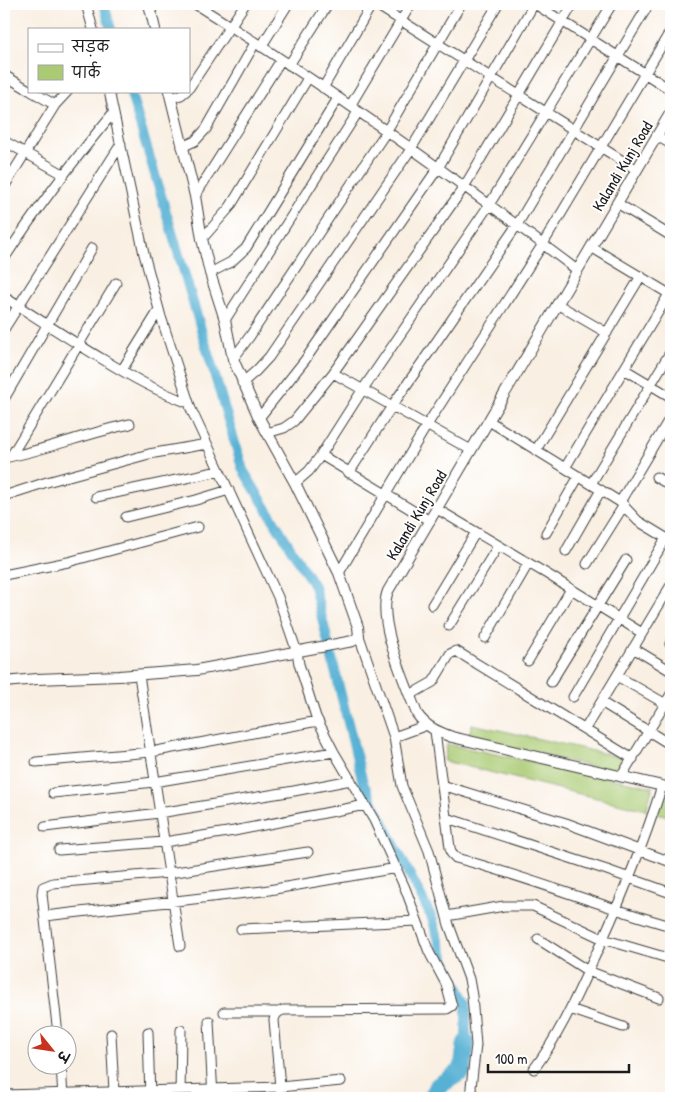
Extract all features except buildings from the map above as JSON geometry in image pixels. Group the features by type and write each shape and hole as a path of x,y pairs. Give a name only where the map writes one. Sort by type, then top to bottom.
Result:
{"street":[{"path":"86,4 93,28"},
{"path":"149,4 155,28"},
{"path":"196,4 209,7 230,26 350,106 490,205 577,270"},
{"path":"190,86 244,4"},
{"path":"182,147 195,141 206,129 258,45 288,4"},
{"path":"289,65 328,4"},
{"path":"323,88 373,4 438,43 637,170"},
{"path":"350,106 411,4"},
{"path":"233,359 386,132 461,4"},
{"path":"242,383 256,372 269,357 411,149 498,4"},
{"path":"259,418 304,360 438,168 535,4 671,90"},
{"path":"267,433 284,428 294,422 333,373 464,187 573,4"},
{"path":"295,483 309,471 322,455 363,389 490,205 612,4"},
{"path":"349,473 392,406 516,224 649,4"},
{"path":"339,573 427,425 542,244 671,30"},
{"path":"195,196 281,60"},
{"path":"4,75 28,89"},
{"path":"202,239 230,207 308,78"},
{"path":"33,92 55,105"},
{"path":"4,187 55,105 67,92"},
{"path":"109,92 138,230 159,310 189,403 278,597 318,722 365,805 397,868 429,952 446,984 452,1002 450,1008 224,1012"},
{"path":"185,92 182,95 170,94 195,196 202,239 225,320 233,359 259,418 295,483 339,573 394,737 402,786 429,851 447,916 469,979 476,1045 471,1087 472,1098"},
{"path":"210,272 231,262 246,248 338,98"},
{"path":"225,320 358,112"},
{"name":"Kalandi Kunj Road","path":"431,728 417,714 393,648 384,613 384,604 388,591 671,112"},
{"path":"4,259 62,174 113,113"},
{"path":"657,136 671,144"},
{"path":"4,141 62,174"},
{"path":"4,329 121,144"},
{"path":"617,203 671,236"},
{"path":"565,468 670,294 591,247"},
{"path":"4,399 92,248"},
{"path":"536,450 641,276"},
{"path":"7,457 116,283"},
{"path":"4,297 78,345 162,393 189,403"},
{"path":"557,304 608,333"},
{"path":"122,370 159,310"},
{"path":"591,484 671,351"},
{"path":"624,369 671,397"},
{"path":"333,373 471,450"},
{"path":"587,564 671,416"},
{"path":"489,421 622,503 634,518 669,540 618,618 573,698"},
{"path":"7,457 130,424"},
{"path":"4,496 149,454 207,444"},
{"path":"322,455 430,521"},
{"path":"96,496 219,471"},
{"path":"546,533 578,476"},
{"path":"656,477 671,486"},
{"path":"126,517 229,490"},
{"path":"566,551 601,490"},
{"path":"437,509 642,633"},
{"path":"4,575 68,562 198,527"},
{"path":"432,606 476,532"},
{"path":"450,626 498,546"},
{"path":"551,682 626,560"},
{"path":"485,638 528,564"},
{"path":"585,729 671,585"},
{"path":"528,661 571,589"},
{"path":"4,682 197,670 340,644 353,641 359,636"},
{"path":"633,648 671,671"},
{"path":"410,695 433,682 450,654 456,650 633,758"},
{"path":"139,675 180,946"},
{"path":"617,676 668,705"},
{"path":"622,777 668,705 671,694"},
{"path":"601,702 671,745"},
{"path":"36,762 151,752 318,722"},
{"path":"394,737 431,728 461,739 667,787 588,971 550,1048 534,1069"},
{"path":"431,728 442,785 450,848 456,858 514,874 671,926"},
{"path":"54,792 154,782 334,752"},
{"path":"45,827 160,813 350,780"},
{"path":"442,785 566,823 671,862"},
{"path":"60,850 164,842 234,832 365,805"},
{"path":"447,818 671,893"},
{"path":"57,1024 42,890 48,884 169,873 308,852"},
{"path":"44,916 262,891 397,868"},
{"path":"447,916 504,906 530,905 603,939 671,959"},
{"path":"241,929 417,922"},
{"path":"538,939 588,971 659,998"},
{"path":"570,1009 623,1026"},
{"path":"279,1012 275,1015 274,1020 281,1098"},
{"path":"209,1022 213,1098"},
{"path":"179,1094 181,1030"},
{"path":"148,1032 150,1095"},
{"path":"111,1034 114,1092"},
{"path":"61,1074 63,1096"},
{"path":"4,1095 63,1096 114,1092 150,1095 179,1094 213,1088 280,1087 340,1081"}],"green space":[{"path":"472,724 625,758 617,770 611,771 468,738"},
{"path":"447,744 653,787 646,810 444,761"},
{"path":"659,788 671,791 671,817 654,812"}],"waterway":[{"path":"104,4 111,28"},
{"path":"130,92 243,470 314,586 363,783 432,918 447,966 466,1002 466,1043"},
{"path":"432,1098 438,1086 462,1071 466,1043"}]}
